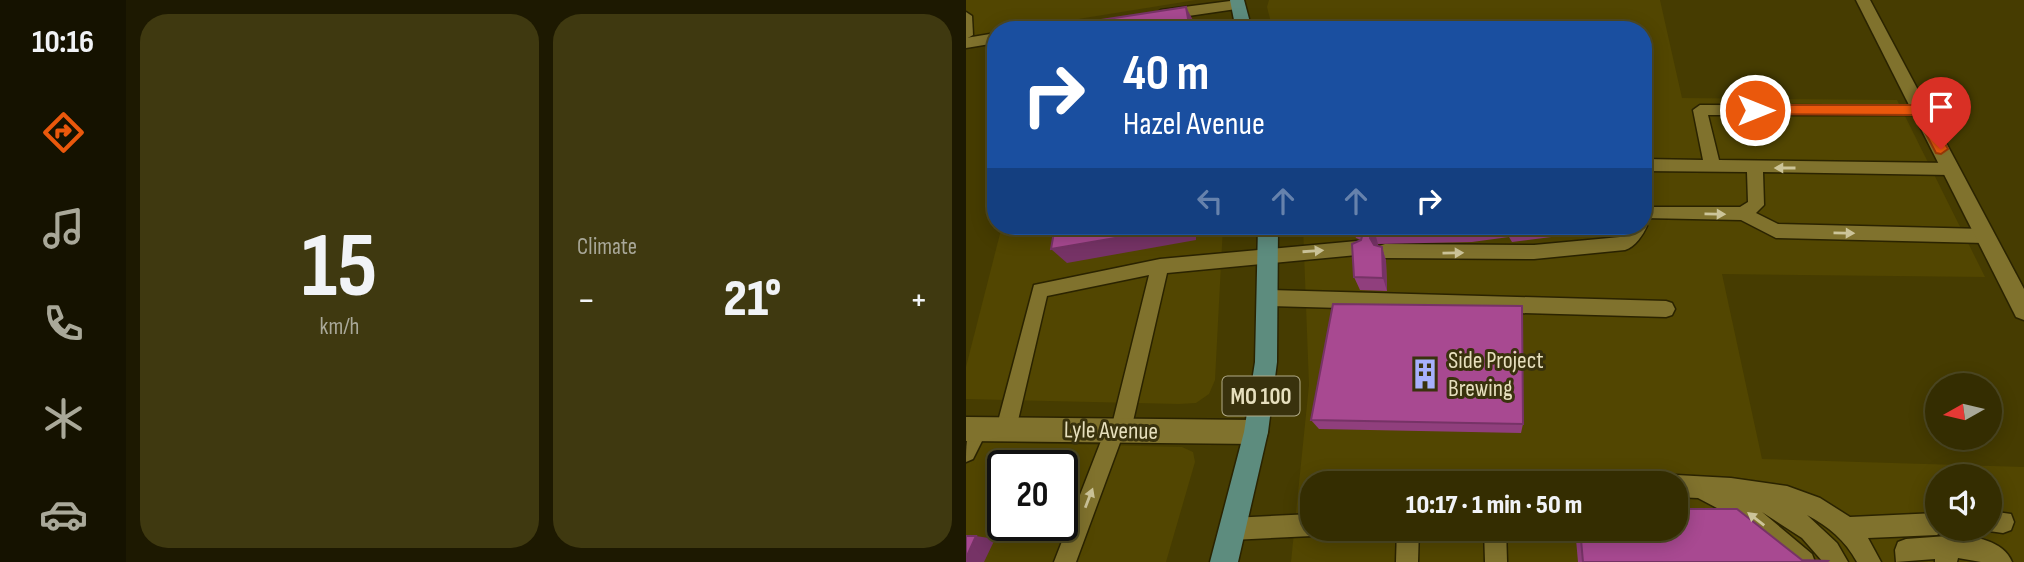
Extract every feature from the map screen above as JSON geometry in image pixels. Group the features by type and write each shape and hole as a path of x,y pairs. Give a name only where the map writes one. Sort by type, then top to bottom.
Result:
{"main road":[{"path":"1238,2 1242,21"},
{"name":"MO 100","path":"1224,562 1256,432 1266,362 1268,235"}],"street":[{"path":"1863,0 2024,310"},
{"path":"1147,17 1238,2"},
{"path":"966,43 987,40"},
{"name":"Lyle Avenue","path":"972,429 1256,432"}],"lane":[{"path":"966,16 966,35"},
{"path":"1712,165 1700,110 1920,110"},
{"path":"1652,165 1951,169"},
{"path":"1743,214 1756,205 1755,167"},
{"path":"1652,215 1743,214 1776,231 1985,236"},
{"path":"1385,251 1534,252 1625,243 1630,235"},
{"path":"1006,429 1040,290 1160,266 1268,254 1357,248"},
{"path":"1065,562 1118,430 1160,266"},
{"path":"1267,298 1666,309"},
{"path":"966,452 972,429"},
{"path":"1688,486 1766,490 1794,498 1819,509 1847,528 1870,562"},
{"path":"1701,487 1742,509 1804,562"},
{"path":"1734,489 1781,509 1814,534 1837,562"},
{"path":"1847,528 1925,525"},
{"path":"1231,529 1300,526"},
{"path":"1407,562 1408,541"},
{"path":"1495,541 1496,562"},
{"path":"1908,562 1906,550 1946,555 1971,547 1989,553 2001,562"}],"shaded area":[{"path":"966,0 1196,0 1065,21 987,21 987,34 966,37"},
{"path":"1269,0 1660,0 1682,98 1897,100 1985,277 1722,274 1762,459 1926,464 1925,541 2002,541 2002,466 2024,467 2024,562 1291,562 1300,474 1300,541 1688,541 1688,471 1300,471 1309,385 1303,235 1652,235 1652,21 1271,21 1267,7"},
{"path":"1000,235 1223,235 1215,380 1209,394 1196,403 966,399 966,367"},
{"path":"977,442 1182,447 1193,452 1195,462 1166,562 966,562 966,464"}],"building":[{"path":"1186,7 1188,21 1095,21"},
{"path":"1053,235 1133,235 1051,249"},
{"path":"1362,235 1371,235 1374,245 1382,247 1383,278 1354,277 1352,244 1361,240"},
{"name":"Side Project Brewing","path":"1333,304 1522,306 1523,424 1311,420"},
{"path":"1688,509 1737,509 1802,560 1828,561 1827,562 1583,562 1581,541 1688,541"},
{"path":"966,536 976,536 966,558"}],"place":[{"name":"Side Project Brewing","path":"1425,374"}],"route":[{"path":"1755,110 1920,110 1941,149"}]}
